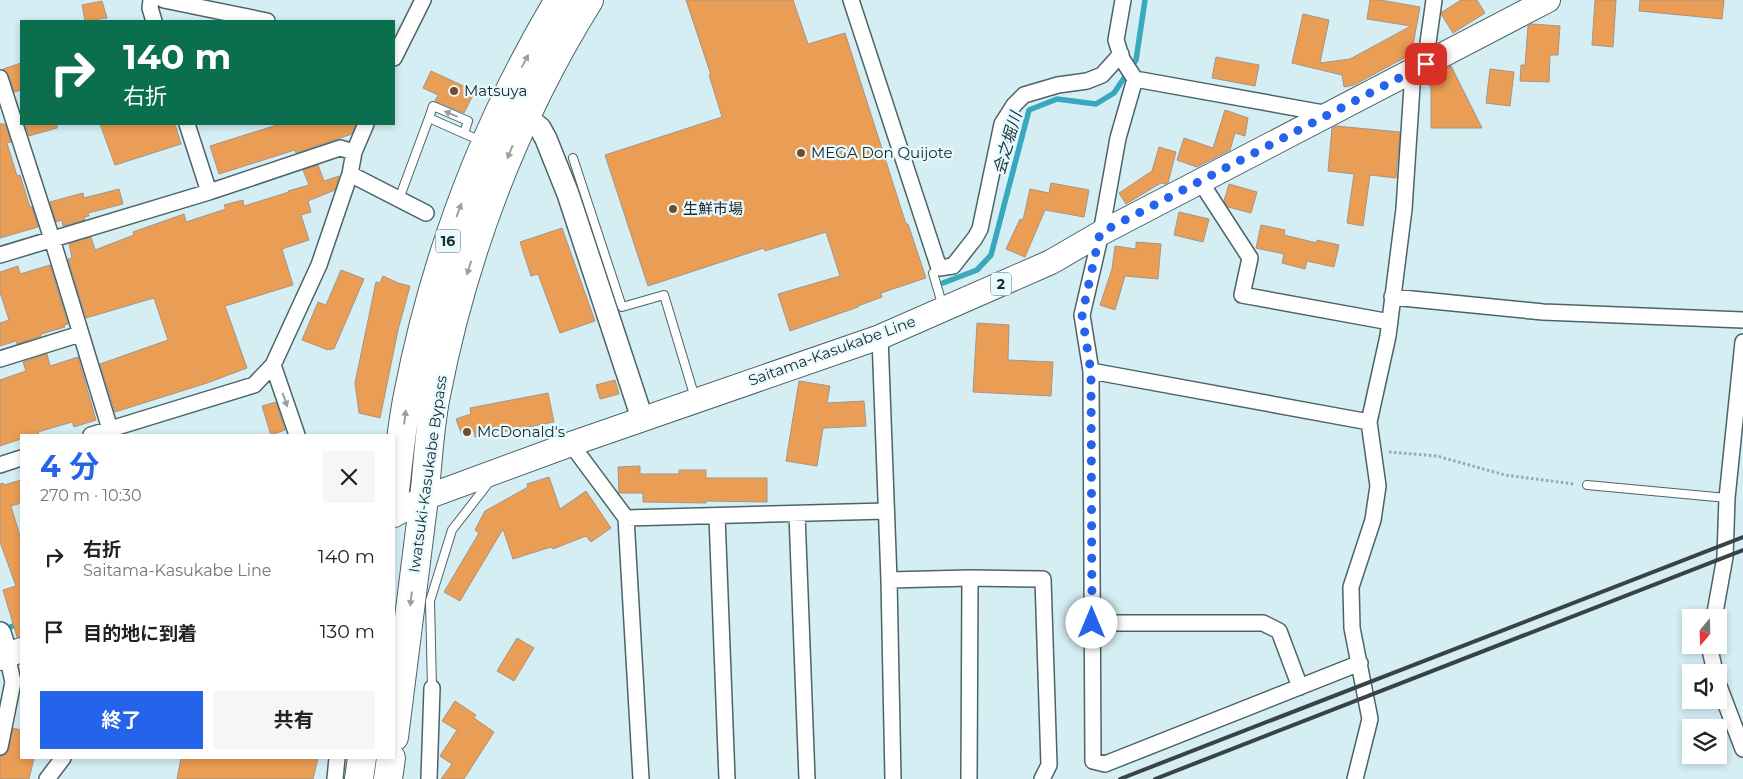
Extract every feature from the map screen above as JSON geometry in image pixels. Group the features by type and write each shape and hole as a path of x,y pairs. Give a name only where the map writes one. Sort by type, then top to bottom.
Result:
{"highway":[{"name":"Iwatsuki-Kasukabe Bypass","path":"395,492 407,396 425,317 447,244 470,179 474,138 506,96 559,0"},
{"name":"Iwatsuki-Kasukabe Bypass","path":"395,729 436,397 452,324 492,197 525,116 567,34 589,0"},
{"path":"359,779 362,759"},
{"path":"388,779 391,759"}],"main road":[{"name":"Saitama-Kasukabe Line","path":"395,514 424,498 642,418 694,394 880,337 1051,262 1100,233 1548,0"}],"street":[{"path":"151,0 150,8 154,20"},
{"path":"164,0 262,20"},
{"path":"395,53 423,0"},
{"path":"850,0 939,268 953,266 980,229 1002,124 1014,105 1024,95 1058,85 1087,81 1102,75 1123,59"},
{"path":"1123,0 1116,40 1123,59 1135,78 1330,114"},
{"path":"1355,779 1370,719 1352,628 1351,587 1373,520 1378,486 1369,422 1390,322 1419,68 1434,0"},
{"path":"0,78 110,429"},
{"path":"1135,78 1118,138 1082,315 1091,372 1093,761 1105,764 1360,664"},
{"path":"525,116 540,128 576,191 642,418"},
{"path":"187,125 209,192"},
{"path":"94,434 254,385 272,364 319,265 350,174 354,152 366,125"},
{"path":"0,255 209,192 340,148 354,152"},
{"path":"350,174 426,213"},
{"path":"1200,182 1250,258 1242,295 1390,322"},
{"path":"1392,296 1543,312 1743,320"},
{"path":"0,359 80,334"},
{"path":"880,337 889,580 893,779"},
{"path":"1716,609 1725,557 1727,498 1743,342"},
{"path":"272,364 297,434"},
{"path":"1091,372 1369,422"},
{"path":"571,444 626,518 641,779"},
{"path":"0,464 20,458"},
{"path":"626,518 886,511"},
{"path":"797,514 808,779"},
{"path":"717,516 727,779"},
{"path":"969,779 970,578"},
{"path":"889,580 1044,579 1049,765 1042,779"},
{"path":"1092,623 1263,623 1279,631 1300,687"},
{"path":"0,746 13,682 6,647"},
{"path":"429,779 432,688"},
{"path":"1727,707 1743,749"},
{"path":"47,779 62,759"},
{"path":"335,779 337,759"}],"lane":[{"path":"399,199 433,106 468,122 474,138"},
{"path":"429,118 474,138"},
{"path":"573,158 576,191 622,307 664,295 694,394"},
{"path":"939,268 933,273 944,309"},
{"path":"432,688 430,601 452,530 499,471"},
{"path":"1587,485 1727,498"}],"path":[{"path":"1372,450 1437,456 1505,475 1587,485"}],"building":[{"path":"686,0 793,0 808,44 845,33 906,224 908,224 926,278 881,293 882,297 790,331 778,294 840,276 826,232 765,251 764,248 648,286 605,155 722,117 709,75 711,75"},
{"path":"1370,0 1420,7 1413,45 1417,51 1354,85 1344,87 1342,75 1292,63 1303,14 1329,20 1320,63 1350,59 1411,26 1367,19"},
{"path":"1461,0 1477,0 1485,13 1453,33 1441,14"},
{"path":"1595,0 1616,0 1613,47 1592,45"},
{"path":"1640,0 1724,0 1722,19 1639,11"},
{"path":"102,1 107,18 85,20 82,5"},
{"path":"1532,24 1560,26 1558,55 1550,55 1549,82 1520,81 1521,65 1525,65 1528,26"},
{"path":"1216,57 1259,65 1255,86 1212,78"},
{"path":"20,63 20,90 14,92 9,75 3,69"},
{"path":"1451,66 1482,128 1431,128 1431,88 1426,79"},
{"path":"1490,69 1514,72 1510,106 1486,103"},
{"path":"431,71 470,89 469,91 474,93 464,113 435,101 438,95 423,88"},
{"path":"1225,110 1248,118 1245,136 1235,133 1230,150 1197,167 1177,160 1184,138 1213,148"},
{"path":"0,124 5,124 11,142 7,143 17,176 20,175 38,227 0,238"},
{"path":"25,125 57,125 57,128 29,136"},
{"path":"100,125 175,125 181,144 115,165"},
{"path":"277,125 356,125 352,134 296,153 295,150 219,174 210,146"},
{"path":"1336,126 1400,132 1396,178 1370,175 1363,226 1347,223 1354,174 1328,171 1332,128"},
{"path":"1159,147 1176,152 1168,183 1161,183 1126,204 1119,193 1152,171"},
{"path":"318,165 324,181 339,176 335,190 308,201 311,212 301,215 309,240 282,249 293,285 225,306 247,368 207,383 115,412 100,364 168,340 154,298 86,318 68,259 72,258 69,244 91,237 95,250 134,235 133,232 184,214 186,222 226,209 224,205 243,200 244,206 289,192 309,185 303,170"},
{"path":"1051,183 1089,190 1084,217 1045,210 1025,257 1006,249 1020,219 1023,220 1030,189 1049,193"},
{"path":"1229,184 1257,192 1251,213 1228,207 1224,201"},
{"path":"119,189 123,204 88,213 89,216 84,217 85,220 63,226 62,220 56,222 50,202 83,193 84,198"},
{"path":"1179,212 1209,219 1203,242 1174,235"},
{"path":"1261,225 1285,230 1284,235 1317,243 1317,240 1339,245 1334,267 1307,261 1305,269 1282,263 1284,254 1256,248"},
{"path":"562,228 595,321 560,333 538,274 531,276 520,242"},
{"path":"1136,242 1161,244 1158,279 1125,276 1115,310 1100,305 1112,269 1115,246 1136,249"},
{"path":"50,265 68,324 64,325 65,327 17,344 16,341 0,346 0,323 9,320 0,292 0,272 18,266 20,274"},
{"path":"341,270 364,279 334,349 328,350 302,340 318,302 326,305"},
{"path":"383,276 410,286 398,330 380,418 359,413 355,383 376,282 380,283"},
{"path":"977,323 1009,325 1008,360 1053,362 1051,396 973,392"},
{"path":"47,354 50,366 78,357 96,420 74,427 72,422 38,432 39,434 20,434 20,439 0,446 0,380 26,371 23,362"},
{"path":"615,380 619,394 600,399 596,385"},
{"path":"799,381 830,386 827,403 864,401 866,426 823,428 817,466 786,461"},
{"path":"548,393 554,422 475,437 474,431 462,435 456,419 471,414 470,408"},
{"path":"276,402 285,430 271,434 262,406"},
{"path":"640,466 640,474 679,474 679,470 706,470 706,478 767,478 767,502 643,502 643,493 619,493 618,467"},
{"path":"549,477 560,509 586,491 611,528 591,542 586,536 553,549 551,547 513,559 503,529 460,601 444,592 479,533 475,530 485,511 528,487 527,484"},
{"path":"20,480 20,503 11,506 20,536 20,637 17,637 3,590 16,586 0,542 0,484 3,483 4,485"},
{"path":"517,638 534,648 514,681 497,671"},
{"path":"455,701 476,715 474,718 494,732 464,779 441,779 452,764 440,756 457,730 442,721"},
{"path":"13,728 20,730 20,759 34,759 29,779 0,779 0,756 7,754"},
{"path":"181,759 318,759 313,779 177,779"}],"waterway":[{"name":"会之堀川","path":"943,283 977,270 991,255 1029,110 1057,99 1096,104 1114,93 1136,60 1145,0"},
{"name":"会之堀川","path":"2,630 20,623"}],"railway":[{"path":"1120,779 1743,537"},
{"path":"1155,779 1743,550"}],"place":[{"name":"Matsuya","path":"454,91"},
{"name":"MEGA Don Quijote","path":"801,153"},
{"name":"生鮮市場","path":"673,209"},
{"name":"McDonald's","path":"467,432"}],"route":[{"path":"1092,623 1091,372 1082,315 1100,233 1426,64"}]}
